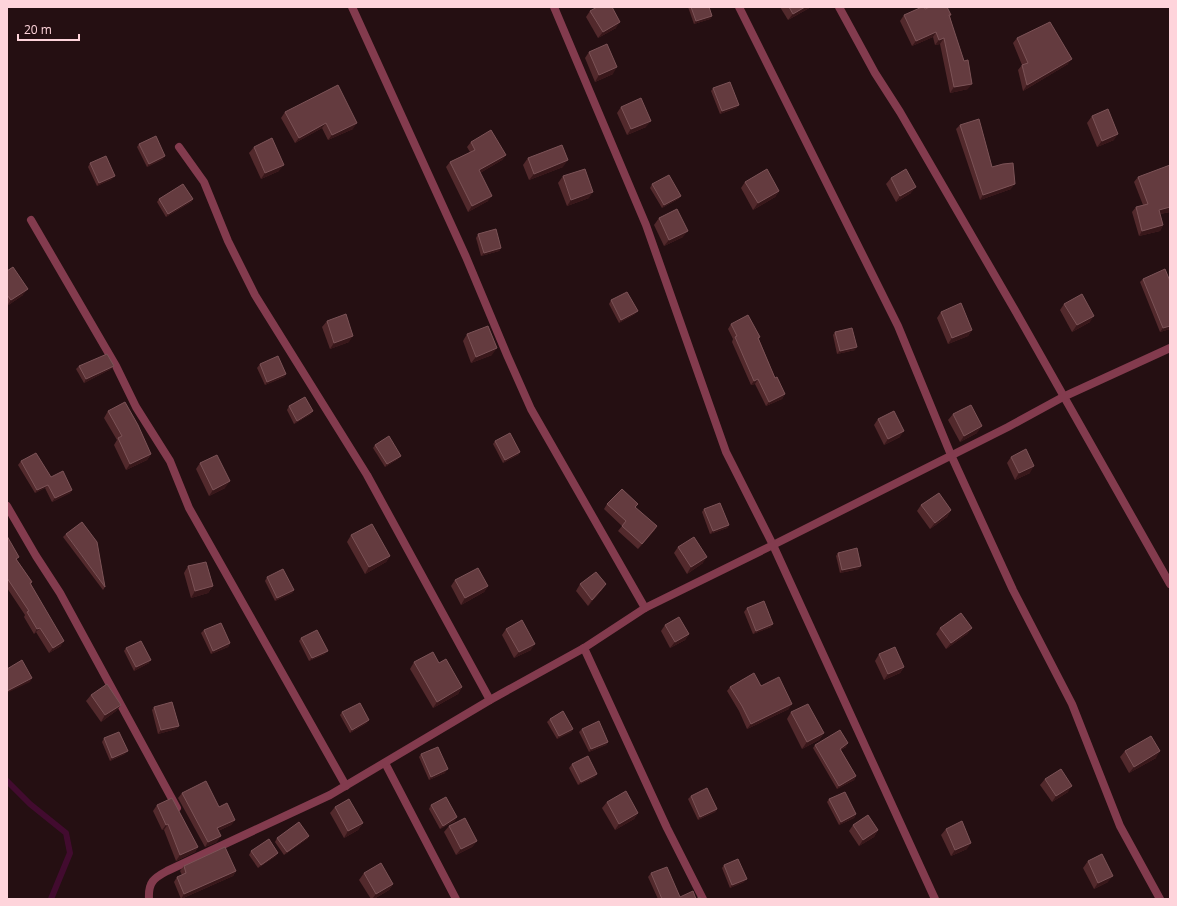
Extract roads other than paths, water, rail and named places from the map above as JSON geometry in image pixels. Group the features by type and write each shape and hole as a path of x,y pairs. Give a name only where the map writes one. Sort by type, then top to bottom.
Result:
{"street":[{"path":"352,7 466,257 531,409 646,608"},
{"path":"554,7 646,225 726,452 773,545 935,899"},
{"path":"739,7 898,326 951,455 1013,590 1072,704 1120,826 1160,899"},
{"path":"839,7 875,73 900,112 1016,312 1170,584"},
{"path":"179,148 204,182 228,241 255,295 367,475 490,700"},
{"path":"31,220 116,366 136,407 170,461 189,508 346,786"},
{"path":"149,899 150,885 155,878 200,851 330,795 490,700 584,648 646,608 1008,427 1063,397 1170,348"},
{"path":"7,506 36,556 60,593 180,813"},
{"path":"584,648 667,828 703,899"},
{"path":"385,763 456,899"}],"waterway":[{"path":"7,781 30,804 66,833 70,853 51,899"}]}
